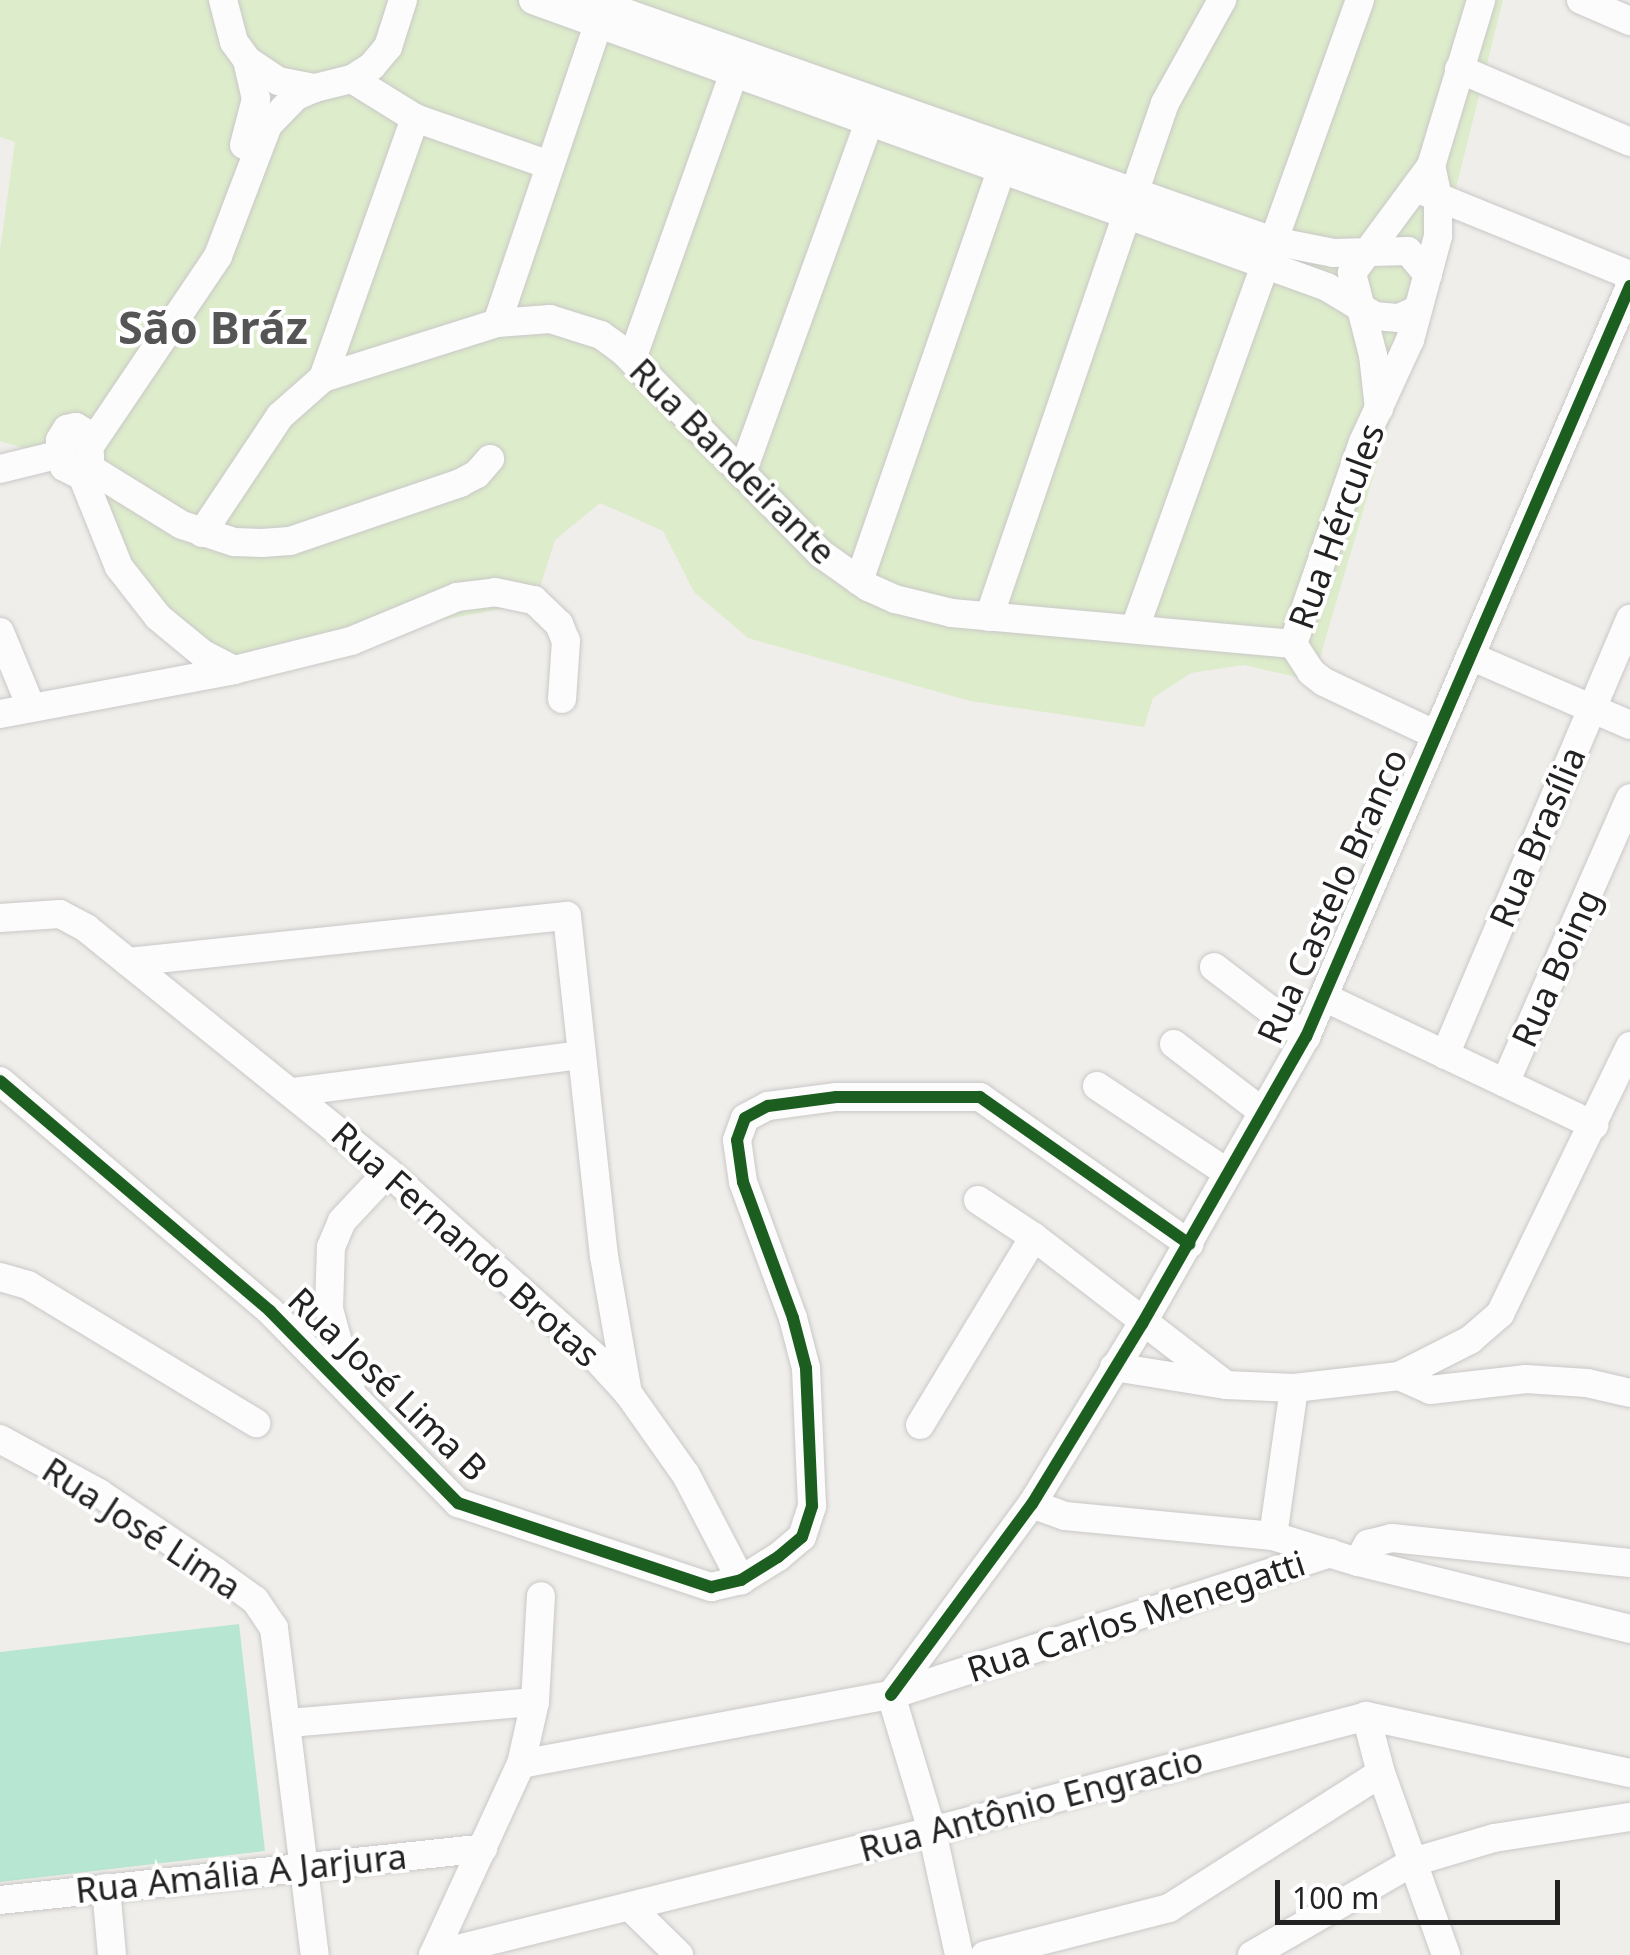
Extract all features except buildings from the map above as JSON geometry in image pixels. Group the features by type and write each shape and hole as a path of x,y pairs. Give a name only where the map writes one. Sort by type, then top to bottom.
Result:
{"street":[{"path":"223,0 230,32 247,60 255,89 254,119 214,229 80,453 119,568 158,616 203,654 234,670"},
{"path":"0,469 80,453 218,256 268,124 296,96 352,79 388,47 404,0"},
{"path":"533,0 597,10 1269,253 1375,316 1390,319 1417,310"},
{"path":"989,616 1165,103 1222,0"},
{"path":"1135,628 1360,0"},
{"name":"Rua Hércules","path":"1292,644 1364,442 1405,354 1438,236 1429,184 1481,0"},
{"path":"1582,0 1630,22"},
{"path":"497,323 597,10"},
{"path":"247,60 278,81 315,88"},
{"path":"632,359 736,63"},
{"path":"1459,69 1630,142"},
{"path":"352,79 390,107 415,118 549,165"},
{"path":"742,473 872,112"},
{"path":"323,378 415,118"},
{"path":"859,582 1005,160"},
{"path":"1429,184 1630,275"},
{"name":"Rua Hércules","path":"1380,409 1368,334 1356,302 1352,272 1364,252 1429,184"},
{"path":"1269,253 1408,250 1428,275"},
{"name":"Rua Castelo Branco","path":"891,1695 1032,1504 1142,1324 1306,1038 1630,286"},
{"name":"Rua Bandeirante","path":"202,533 280,416 323,378 497,323 550,319 601,336 632,359 820,554 859,582 923,608 1292,644"},
{"path":"80,453 163,514 202,533 234,542 290,541 460,483 478,474 490,458"},
{"path":"0,714 234,670 364,637 457,597 515,593 534,600 560,624 566,641 562,698"},
{"name":"Rua Brasília","path":"1446,1055 1630,619"},
{"path":"0,632 31,706"},
{"path":"1292,644 1311,672 1324,682 1436,735"},
{"path":"1470,656 1630,725"},
{"name":"Rua Boing","path":"1505,1082 1630,798"},
{"name":"Rua Fernando Brotas","path":"0,918 60,914 128,962 388,1172 597,1359 628,1393 686,1475 742,1580"},
{"path":"128,962 567,916 604,1256 628,1393"},
{"path":"1214,967 1306,1038"},
{"path":"1326,998 1594,1125"},
{"path":"1174,1044 1263,1112"},
{"path":"1114,1367 1226,1385 1294,1388 1398,1376 1470,1340 1500,1314 1630,1046"},
{"path":"292,1092 582,1055"},
{"name":"Rua José Lima B","path":"0,1080 270,1310 458,1503 710,1587 742,1580"},
{"path":"1097,1086 1228,1173"},
{"path":"742,1580 761,1571 802,1536 812,1506 806,1368 743,1182 737,1140 745,1118 768,1106 836,1097 980,1097 1189,1244"},
{"path":"0,1115 27,1103"},
{"path":"353,1396 329,1309 331,1246 342,1221 388,1172"},
{"path":"978,1200 1034,1237 1226,1385"},
{"path":"920,1425 1034,1237"},
{"path":"0,1278 28,1285 256,1423"},
{"path":"1398,1376 1430,1390 1526,1379 1587,1383 1630,1393"},
{"path":"1273,1536 1294,1388"},
{"name":"Rua José Lima","path":"0,1439 98,1493 254,1600 274,1628 288,1724"},
{"path":"1032,1504 1065,1516 1273,1536 1331,1552"},
{"path":"1358,1562 1368,1544 1392,1538 1630,1562"},
{"name":"Rua Carlos Menegatti","path":"521,1764 891,1695 1331,1552 1630,1629"},
{"path":"433,1955 521,1764 534,1702 541,1596"},
{"path":"891,1695 932,1831 959,1955"},
{"path":"315,1955 288,1724 534,1702"},
{"path":"1366,1716 1381,1773 1446,1955"},
{"name":"Rua Antônio Engracio","path":"433,1955 932,1831 1366,1716 1630,1773"},
{"path":"985,1955 1170,1908 1381,1773"},
{"path":"1252,1955 1412,1862 1494,1838 1630,1817"},
{"name":"Rua Amália A Jarjura","path":"0,1900 304,1864 483,1848"},
{"path":"106,1888 112,1955"},
{"path":"630,1907 680,1955"}],"green space":[{"path":"0,0 1503,0 1443,240 1313,681 1244,665 1191,673 1153,698 1144,727 970,701 748,638 694,592 663,531 600,503 555,540 535,603 229,658 131,584 77,464 0,441 0,250 15,142 0,137"},
{"path":"239,1624 265,1851 0,1882 0,1652"}],"cycle path":[{"path":"891,1695 1032,1504 1142,1324 1306,1037 1630,286"},
{"path":"0,1081 270,1311 458,1503 711,1587 741,1580 778,1557 802,1537 812,1506 806,1368 793,1318 743,1182 737,1140 745,1118 768,1106 836,1097 980,1097 1189,1244"}],"district":[{"name":"São Bráz","path":"213,327"}]}
